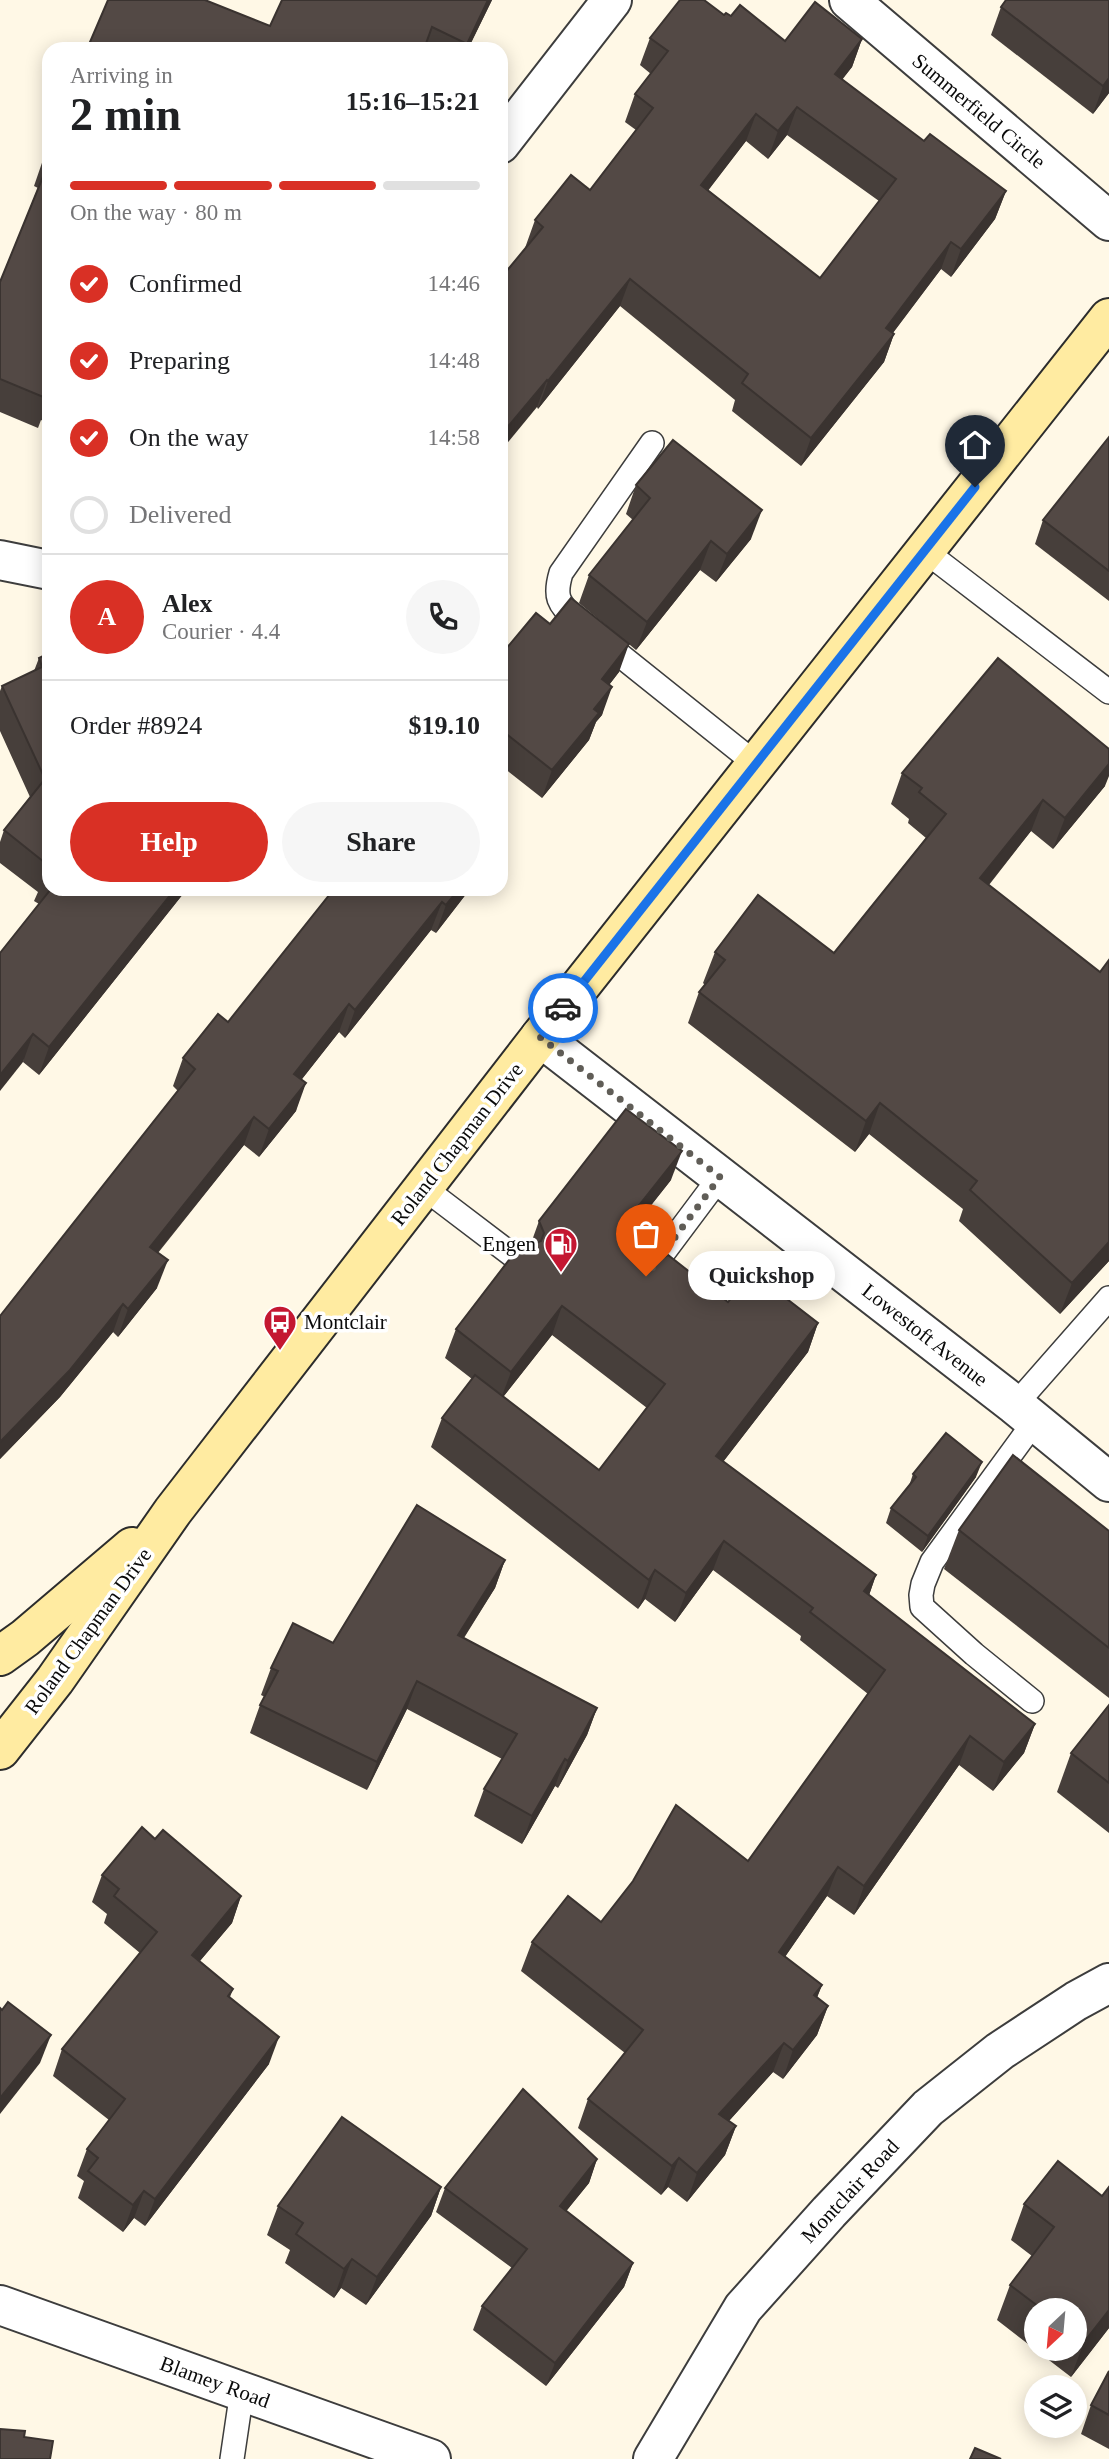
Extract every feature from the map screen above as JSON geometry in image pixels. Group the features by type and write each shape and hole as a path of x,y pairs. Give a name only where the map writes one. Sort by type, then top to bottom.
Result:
{"street":[{"path":"508,135 612,0"},
{"name":"Summerfield Circle","path":"849,0 1109,221"},
{"name":"Roland Chapman Drive","path":"0,1750 55,1680 173,1511 540,1037 1109,318"},
{"path":"0,560 42,569"},
{"name":"Lowestoft Avenue","path":"540,1037 1025,1413 1109,1482"},
{"name":"Roland Chapman Drive","path":"0,1656 173,1511"},
{"name":"Montclair Road","path":"653,2459 743,2308 928,2108 1000,2051 1076,2001 1109,1983"},
{"name":"Blamey Road","path":"0,2305 431,2459"}],"lane":[{"path":"652,443 561,573 556,590 561,605 576,620 756,764"},
{"path":"925,551 1109,692"},
{"path":"646,1276 720,1177"},
{"path":"424,1188 520,1261"},
{"path":"1032,1701 922,1607 920,1595 926,1573 1025,1413 1109,1298"},
{"path":"232,2459 242,2391"}],"building":[{"path":"108,0 205,0 270,26 282,0 488,0 468,42 432,27 427,42 90,42"},
{"path":"680,0 704,0 724,15 726,13 731,16 740,5 785,41 815,2 862,39 835,74 924,141 930,134 1006,191 961,249 951,242 886,328 894,334 811,438 742,383 748,374 630,279 508,426 508,269 543,227 535,220 571,175 590,190 653,108 635,94 668,51 650,38","holes":["797,107 896,179 820,278 701,185 756,114 778,131"]},
{"path":"1006,0 1109,0 1109,78 1103,86 1001,7"},
{"path":"42,179 42,396 0,379 0,282"},
{"path":"1109,437 1109,571 1043,520"},
{"path":"673,440 762,510 727,554 711,541 647,622 589,575 650,498 636,485"},
{"path":"571,598 629,644 602,679 612,687 594,709 599,713 552,770 508,735 508,646 536,613 550,624"},
{"path":"998,658 1109,749 1109,764 1065,818 1043,800 980,878 1100,972 1109,960 1109,1242 1072,1283 970,1190 977,1181 880,1103 866,1121 699,992 725,960 715,952 758,895 834,953 946,814 919,792 922,788 902,773"},
{"path":"42,667 42,773 2,686"},
{"path":"42,783 42,860 4,830"},
{"path":"45,896 169,896 49,1047 33,1034 0,1075 0,953"},
{"path":"328,896 453,896 446,905 442,902 355,1010 349,1004 294,1074 306,1083 269,1129 254,1117 150,1247 168,1260 128,1309 123,1304 70,1370 0,1442 0,1316 195,1069 183,1058 218,1014 228,1022"},
{"path":"626,1109 682,1151 625,1223 646,1238 643,1246 648,1258 656,1261 668,1255 728,1302 752,1272 818,1323 716,1456 876,1575 864,1591 1035,1724 1004,1762 970,1736 864,1886 838,1867 779,1952 822,1985 814,1995 828,2006 793,2050 784,2043 719,2114 736,2126 697,2173 679,2158 672,2166 588,2099 643,2030 532,1942 568,1896 601,1922 633,1881 676,1805 748,1861 885,1670 810,1612 813,1608 724,1541 686,1593 655,1570 649,1580 442,1418 475,1375 599,1470 665,1384 562,1306 511,1372 456,1329 522,1243 529,1246 541,1241 544,1233 539,1221"},
{"path":"946,1433 982,1462 928,1536 891,1508 916,1477 913,1474"},
{"path":"1013,1455 1109,1531 1109,1648 959,1530"},
{"path":"417,1505 505,1560 458,1635 597,1708 568,1761 565,1759 532,1816 484,1789 517,1734 417,1681 377,1762 260,1705 278,1671 271,1668 293,1623 333,1643"},
{"path":"1109,1705 1109,1783 1071,1753"},
{"path":"142,1827 155,1839 163,1830 241,1896 192,1955 233,1989 228,1996 279,2037 155,2199 144,2191 133,2205 88,2171 98,2158 87,2149 125,2099 62,2049 157,1932 114,1896 119,1889 102,1875"},
{"path":"8,2002 51,2035 0,2098 0,2008 2,2010"},
{"path":"523,2089 597,2159 560,2206 633,2263 555,2363 482,2306 527,2249 445,2188"},
{"path":"342,2117 441,2187 377,2277 352,2259 344,2269 296,2234 303,2223 278,2206"},
{"path":"1058,2161 1102,2196 1109,2187 1109,2310 1087,2338 1087,2298 1027,2298 1010,2285 1054,2227 1024,2204"},
{"path":"1109,2371 1109,2415 1091,2405"},
{"path":"0,2429 25,2431 24,2437 53,2441 50,2459 0,2459"},
{"path":"975,2448 1001,2459 970,2459"}],"way so far":[{"path":"563,1008 540,1037 720,1177 646,1276"}],"place":[{"name":"Engen","path":"561,1274"},
{"name":"Quickshop","path":"646,1276"},
{"name":"Montclair","path":"280,1352"}],"route":[{"path":"563,1008 975,487"}]}
